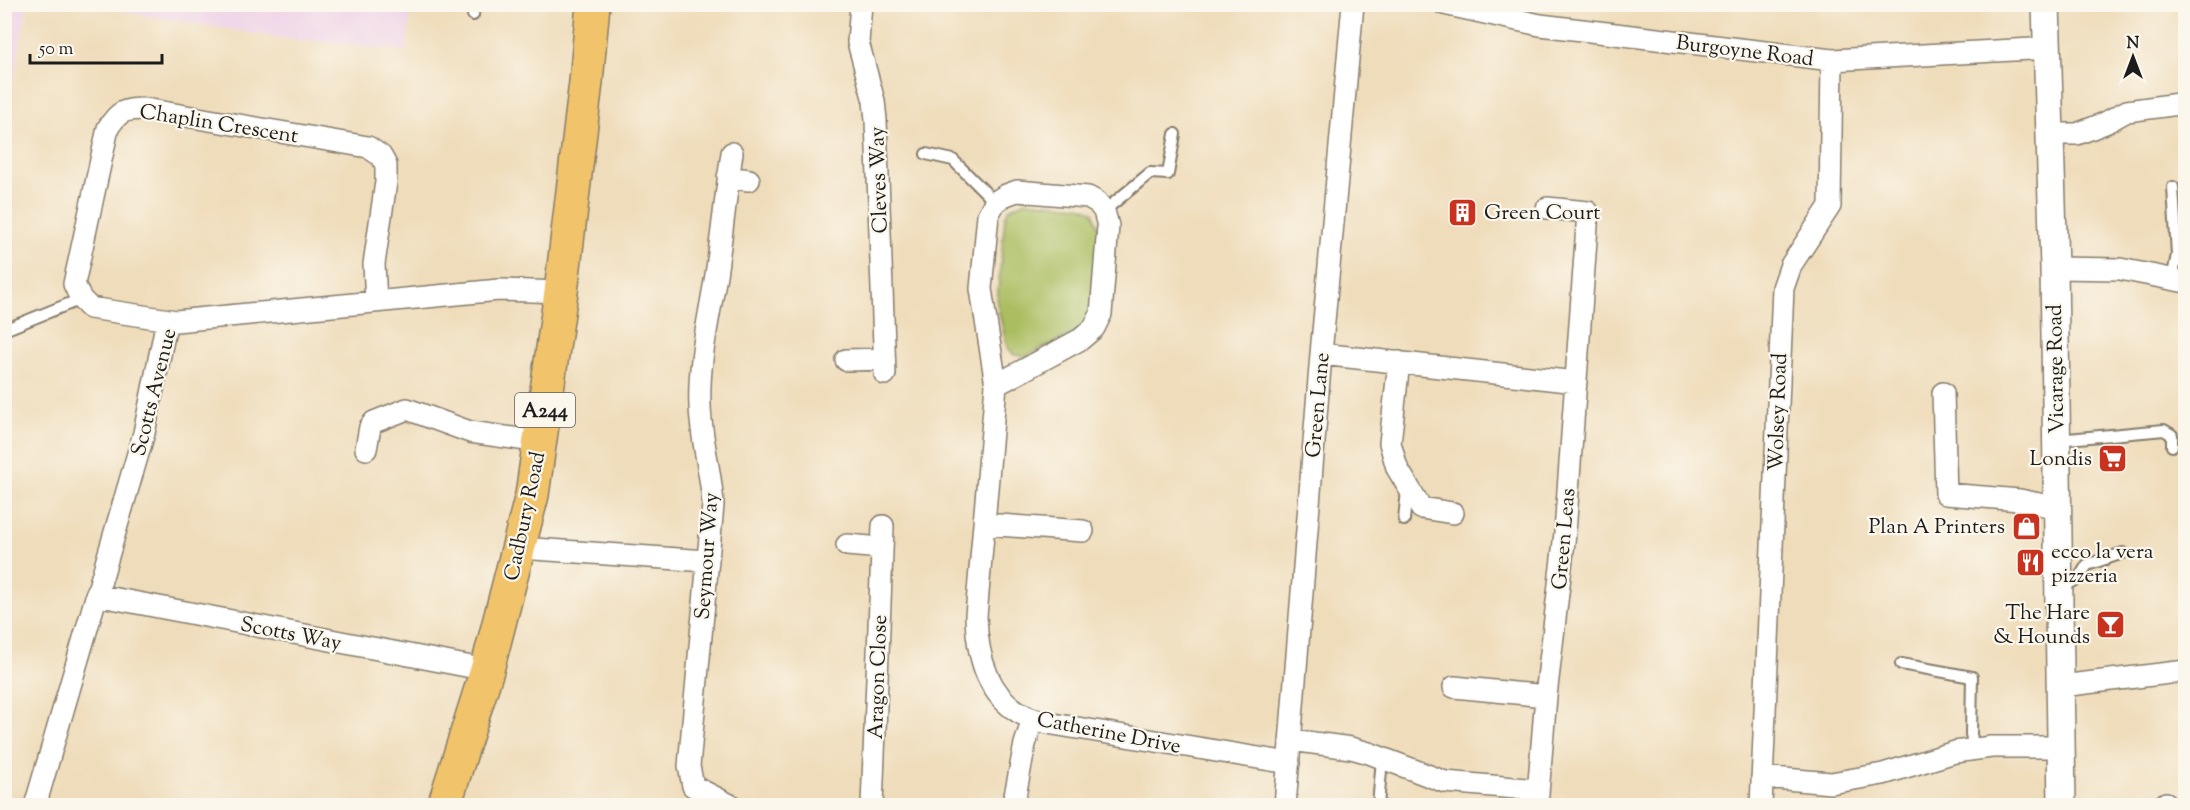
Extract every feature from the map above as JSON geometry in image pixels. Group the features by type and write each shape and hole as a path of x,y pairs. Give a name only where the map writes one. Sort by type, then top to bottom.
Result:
{"main road":[{"name":"Cadbury Road","path":"446,805 487,670 520,548 541,442 586,82 593,4"}],"street":[{"name":"Cleves Way","path":"846,360 884,367 876,120 874,101 858,42 861,4"},
{"name":"Green Lane","path":"1285,806 1321,354 1353,4"},
{"name":"Burgoyne Road","path":"1444,4 1540,24 1832,60 2049,48"},
{"name":"Vicarage Road","path":"2046,4 2054,268 2062,806"},
{"name":"Wolsey Road","path":"1761,806 1783,288 1791,265 1830,206 1832,60"},
{"path":"2050,134 2077,134 2127,111 2186,103"},
{"name":"Chaplin Crescent","path":"81,299 74,284 108,128 116,115 130,109 145,109 368,147 381,156 386,165 386,182 374,264 376,302"},
{"name":"Seymour Way","path":"732,153 739,178 716,274 702,352 699,404 702,442 711,479 712,505 689,766 693,786 732,806"},
{"path":"995,202 1017,191 1088,197 1104,211 1108,226 1101,314 1094,328 1081,339 996,385"},
{"name":"Catherine Drive","path":"995,202 988,215 981,289 996,385 976,616 980,653 985,672 996,691 1010,706 1034,719 1289,763"},
{"name":"Green Leas","path":"1538,798 1546,696 1565,533 1588,212 1547,208"},
{"path":"2054,268 2120,269 2179,280"},
{"name":"Scotts Avenue","path":"36,806 144,433 167,320 176,321 499,290 561,292"},
{"path":"81,299 90,308 167,320"},
{"path":"1321,354 1576,382"},
{"path":"1399,362 1390,443 1398,468 1420,508 1453,513"},
{"path":"1943,393 1946,494 2020,500 2058,508"},
{"path":"366,449 370,427 374,422 407,409 470,432 541,442"},
{"path":"984,524 1083,531"},
{"name":"Aragon Close","path":"872,806 883,526"},
{"path":"847,545 882,548"},
{"path":"520,548 707,561"},
{"name":"Scotts Way","path":"96,595 487,670"},
{"path":"2061,686 2186,671"},
{"path":"1454,687 1546,696"},
{"path":"1013,806 1025,744 1034,719"},
{"path":"1291,740 1351,748 1445,782 1538,798"},
{"path":"1762,777 1831,783 1883,774 1955,752 1974,749 2062,747"}],"lane":[{"path":"1104,211 1150,173 1168,174 1175,134"},
{"path":"926,154 953,160 995,202"},
{"path":"2173,187 2179,280"},
{"path":"4,330 81,299"},
{"path":"2056,440 2164,430 2172,435 2172,446"},
{"path":"1404,520 1407,484"},
{"path":"2059,589 2079,578 2087,565 2123,553"},
{"path":"1901,664 1972,677 1971,734 1974,749"},
{"path":"1378,806 1382,758"}],"shaded area":[{"path":"5,4 27,5 14,79 5,74"},
{"path":"411,4 406,51 275,37 85,5"}],"green space":[{"path":"1025,201 1080,206 1093,211 1099,229 1092,320 1087,327 1027,356 1014,355 1007,347 997,303 1005,217 1009,209"}],"place":[{"name":"Green Court","path":"1463,212"},
{"name":"Londis","path":"2113,458"},
{"name":"Plan A Printers","path":"2026,526"},
{"name":"ecco la vera pizzeria","path":"2030,563"},
{"name":"The Hare & Hounds","path":"2111,624"}]}
